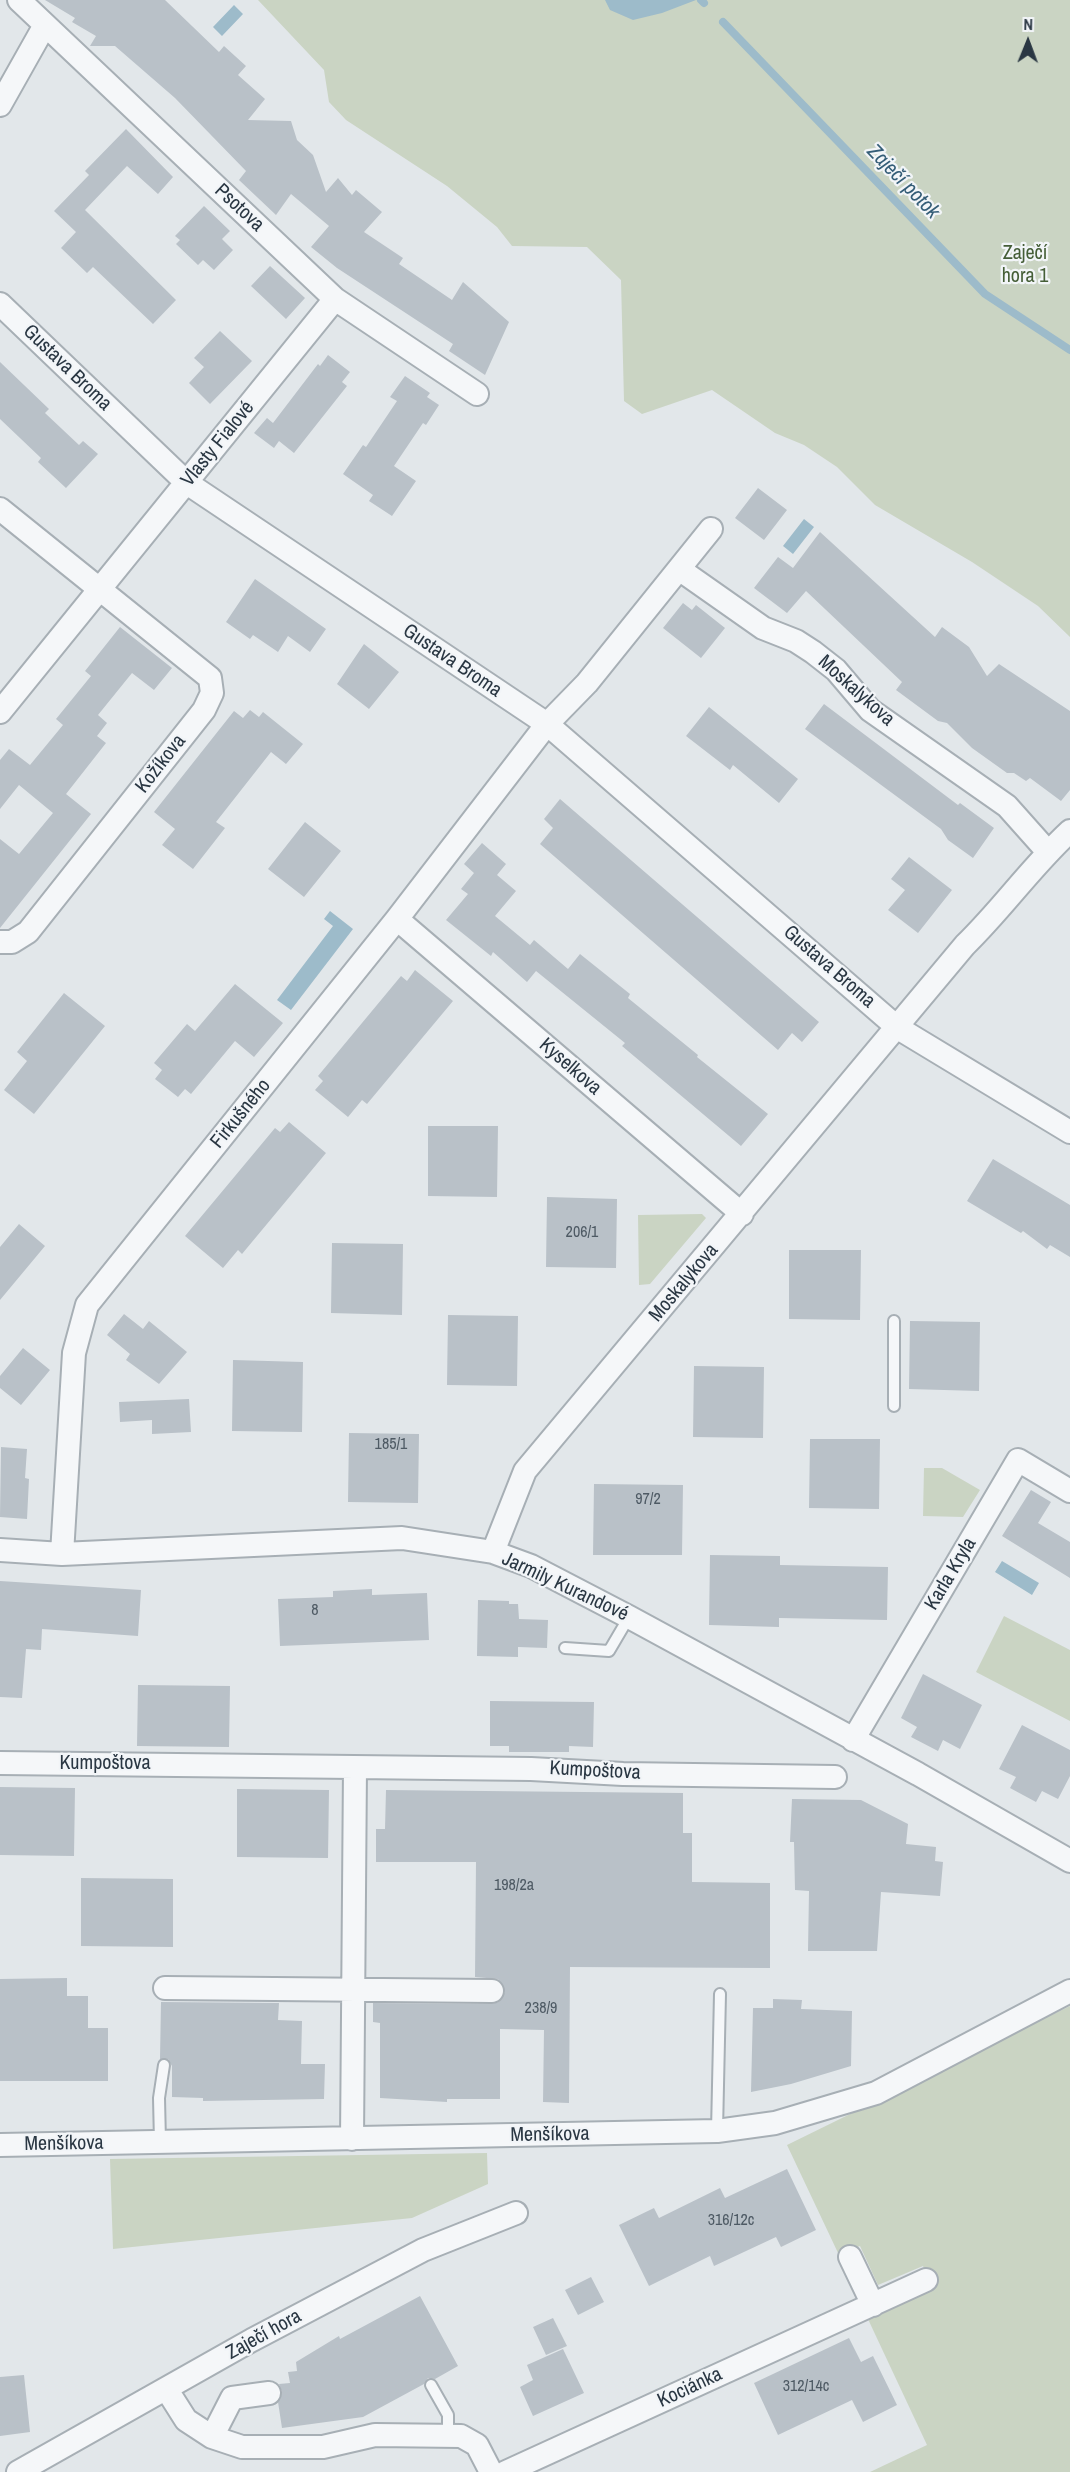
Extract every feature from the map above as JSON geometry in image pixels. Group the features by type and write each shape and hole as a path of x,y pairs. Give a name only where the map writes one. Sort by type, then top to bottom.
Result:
{"street":[{"name":"Psotova","path":"19,0 335,299 477,394"},
{"path":"0,105 45,25"},
{"name":"Vlasty Fialové","path":"0,712 335,299"},
{"name":"Gustava Broma","path":"0,304 187,483 547,724 898,1028 1070,1132"},
{"path":"0,509 100,589"},
{"path":"547,724 587,683 711,529"},
{"name":"Moskalykova","path":"679,569 763,628 796,641 813,652 836,670 870,710 1007,806 1048,852"},
{"name":"Kožíkova","path":"0,942 12,942 28,932 204,710 212,693 210,678 100,589"},
{"name":"Firkušného","path":"62,1554 74,1353 87,1305 397,919 547,724"},
{"path":"898,1028 1018,883 1070,831"},
{"name":"Kyselkova","path":"397,919 742,1214"},
{"name":"Moskalykova","path":"493,1552 525,1471 898,1028"},
{"name":"Karla Kryla","path":"853,1740 1018,1460 1070,1491"},
{"name":"Jarmily Kurandové","path":"0,1550 62,1554 402,1538 493,1552 531,1566 629,1617 1070,1861"},
{"name":"Kumpoštova","path":"0,1763 531,1768 634,1774 835,1777"},
{"path":"352,2139 355,1768"},
{"path":"165,1988 492,1991"},
{"name":"Menšíkova","path":"0,2145 717,2131 775,2123 876,2093 1070,1991"},
{"name":"Zaječí hora","path":"18,2472 252,2340 423,2250 516,2213"},
{"path":"850,2257 873,2305"},
{"name":"Kociánka","path":"506,2472 926,2280"},
{"path":"167,2390 186,2420 212,2437 242,2446 323,2447 375,2435 461,2436 477,2445 491,2472"},
{"path":"212,2437 232,2398 268,2393"}],"lane":[{"path":"894,1321 894,1406"},
{"path":"565,1648 609,1651 629,1617"},
{"path":"717,2131 720,1994"},
{"path":"160,2142 159,2098 164,2065"},
{"path":"431,2385 448,2415 448,2436"}],"green space":[{"name":"Zaječí hora 1","path":"258,0 1070,0 1070,637 1038,606 972,562 875,505 837,467 804,445 775,433 712,390 642,414 624,401 621,280 587,247 512,246 497,227 447,186 346,120 329,102 324,70"},
{"path":"702,1214 706,1218 650,1284 639,1285 638,1215"},
{"path":"924,1468 942,1468 980,1490 963,1517 923,1516"},
{"path":"1004,1616 1070,1650 1070,1721 976,1672"},
{"path":"1070,2006 1070,2472 870,2472 927,2445 867,2317 933,2287 923,2266 878,2285 860,2246 839,2255 787,2145"},
{"path":"487,2153 488,2184 412,2218 113,2249 110,2159"}],"water":[{"path":"605,0 696,0 662,13 633,20 610,10"},
{"path":"234,5 243,14 222,36 213,27"},
{"path":"804,519 814,527 793,554 783,546"},
{"path":"330,911 353,929 291,1010 277,1000 333,926 324,919"},
{"path":"1002,1561 1039,1583 1032,1595 995,1572"}],"building":[{"path":"45,0 165,0 219,52 224,46 246,66 238,75 265,99 248,120 291,121 297,140 313,155 326,192 338,178 352,195 356,190 382,212 364,232 403,258 399,264 452,300 463,282 509,322 485,375 449,351 453,344 337,268 311,247 329,226 291,194 276,215 239,180 246,171 175,98 115,46 90,46 96,36 72,22 75,18"},
{"path":"126,129 173,177 158,194 127,166 85,210 176,300 153,324 93,267 87,273 61,248 76,232 54,211 89,175 85,171"},
{"path":"204,206 230,231 222,239 233,250 214,270 203,260 198,265 176,244 180,240 175,236"},
{"path":"270,266 305,298 286,319 251,286"},
{"path":"220,331 252,361 210,404 189,383 204,367 194,358"},
{"path":"328,355 350,372 342,382 347,386 294,453 279,441 274,448 254,433 267,418 273,423 318,364 320,366"},
{"path":"0,362 49,409 45,413 79,445 83,441 98,454 66,488 38,462 41,458 0,419"},
{"path":"405,376 430,393 427,397 439,405 426,425 423,423 394,466 416,481 392,516 369,501 373,495 343,474 363,445 366,447 397,401 390,397"},
{"path":"758,488 787,510 764,540 735,518"},
{"path":"820,532 935,637 942,627 969,647 987,676 999,664 1070,711 1070,790 1061,801 1030,778 1026,781 1014,773 1007,773 972,748 947,723 938,721 896,690 902,682 806,591 787,613 754,588 778,557 793,568"},
{"path":"255,579 326,629 310,652 288,636 278,652 253,635 250,639 226,622"},
{"path":"683,603 692,610 696,605 725,628 701,658 663,628"},
{"path":"120,627 172,668 154,690 132,673 98,715 107,723 97,736 106,743 66,794 91,814 0,928 0,839 19,854 53,813 19,785 0,809 0,760 9,749 30,765 63,725 56,719 91,676 85,671"},
{"path":"364,644 399,672 369,709 337,684"},
{"path":"824,704 958,805 960,803 994,828 973,858 948,840 941,829 805,729"},
{"path":"709,707 798,779 779,803 733,765 730,770 686,736"},
{"path":"250,710 259,717 263,712 303,744 286,764 271,752 216,822 225,828 193,869 162,845 175,829 154,812 234,711 243,718"},
{"path":"560,799 819,1022 802,1042 792,1033 778,1050 540,844 553,828 544,819"},
{"path":"305,822 341,851 304,897 268,869"},
{"path":"482,843 506,864 497,875 516,891 495,916 530,945 534,940 568,969 580,954 630,994 628,998 698,1055 697,1057 768,1114 741,1146 622,1046 625,1043 536,971 527,982 493,952 491,956 446,920 468,894 461,889 474,873 464,864"},
{"path":"909,857 952,890 918,933 888,910 905,890 891,879"},
{"path":"415,970 453,1001 367,1104 362,1100 348,1117 315,1090 323,1081 318,1076 401,976 407,981"},
{"path":"235,984 283,1023 254,1057 235,1041 191,1094 185,1089 178,1097 155,1079 162,1070 154,1063 187,1024 195,1031"},
{"path":"64,993 105,1026 34,1114 4,1090 27,1061 17,1052"},
{"path":"289,1122 326,1153 242,1254 238,1250 223,1268 185,1236 275,1128 280,1132"},
{"path":"428,1126 498,1126 497,1197 428,1196"},
{"path":"993,1159 1070,1205 1070,1257 1050,1245 1047,1249 1023,1231 1021,1233 967,1201"},
{"path":"547,1197 617,1199 616,1268 546,1267"},
{"path":"19,1224 45,1246 0,1300 0,1247"},
{"path":"332,1243 403,1244 402,1315 331,1313"},
{"path":"789,1250 861,1250 860,1320 789,1319"},
{"path":"124,1314 143,1329 149,1321 187,1352 159,1384 126,1360 130,1354 107,1335"},
{"path":"448,1315 518,1316 517,1386 447,1385"},
{"path":"910,1321 980,1322 979,1391 909,1389"},
{"path":"23,1348 50,1370 21,1405 0,1388 0,1376"},
{"path":"233,1360 303,1362 302,1432 232,1431"},
{"path":"694,1366 764,1367 763,1438 693,1437"},
{"path":"189,1399 191,1432 152,1434 152,1420 120,1422 119,1402"},
{"path":"349,1433 419,1434 418,1503 348,1502"},
{"path":"810,1439 880,1439 879,1509 809,1508"},
{"path":"1,1447 27,1449 25,1478 29,1479 27,1519 0,1517"},
{"path":"594,1484 683,1485 682,1555 593,1555"},
{"path":"1031,1490 1051,1502 1038,1523 1070,1542 1070,1578 1002,1536"},
{"path":"710,1555 780,1556 780,1565 888,1567 887,1620 779,1618 779,1627 709,1625"},
{"path":"0,1581 141,1590 138,1636 42,1629 41,1650 26,1649 22,1698 0,1697"},
{"path":"372,1589 372,1595 427,1593 429,1640 280,1646 278,1599 333,1597 333,1591"},
{"path":"478,1600 509,1601 509,1604 518,1604 519,1619 548,1620 547,1648 518,1647 518,1657 477,1656"},
{"path":"923,1674 982,1705 960,1749 943,1740 938,1751 911,1737 917,1727 901,1718"},
{"path":"138,1685 230,1686 229,1747 137,1746"},
{"path":"490,1701 594,1702 593,1747 569,1746 569,1752 509,1752 509,1746 490,1746"},
{"path":"1022,1725 1070,1750 1070,1776 1058,1799 1042,1791 1036,1802 1010,1788 1016,1777 999,1769"},
{"path":"0,1787 75,1788 74,1856 0,1855"},
{"path":"237,1789 329,1790 328,1858 237,1857"},
{"path":"386,1790 683,1793 683,1833 692,1833 692,1882 770,1883 770,1968 570,1967 569,2103 543,2102 544,2030 500,2029 500,2099 447,2099 447,2102 380,2098 380,2023 373,2022 373,2003 492,2004 499,2002 505,1992 498,1979 475,1977 476,1862 376,1862 376,1829 385,1829"},
{"path":"792,1799 861,1800 908,1824 906,1844 936,1847 935,1861 943,1862 940,1896 881,1892 877,1951 808,1951 809,1891 795,1890 794,1842 790,1842"},
{"path":"81,1878 173,1879 173,1947 81,1946"},
{"path":"67,1978 67,1996 88,1996 88,2028 108,2028 108,2081 0,2081 0,1979"},
{"path":"773,1999 802,2000 801,2009 852,2011 851,2066 791,2084 751,2092 753,2008 773,2008"},
{"path":"161,2002 279,2003 278,2020 302,2021 301,2064 325,2064 324,2099 203,2101 203,2098 172,2097 172,2066 168,2059 160,2059"},
{"path":"787,2169 816,2230 781,2247 776,2237 714,2266 710,2256 649,2286 619,2225 654,2208 659,2218 720,2188 725,2198"},
{"path":"591,2277 604,2302 578,2315 565,2290"},
{"path":"420,2296 458,2366 435,2379 428,2378 424,2384 363,2417 282,2428 278,2402 282,2392 279,2384 290,2383 288,2372 297,2371 296,2362 339,2336 340,2339"},
{"path":"553,2318 567,2346 546,2355 533,2327"},
{"path":"849,2338 861,2362 873,2356 897,2405 863,2422 852,2400 778,2435 754,2383"},
{"path":"563,2349 584,2393 533,2416 520,2387 533,2380 527,2365"},
{"path":"24,2375 30,2432 0,2436 0,2377"}],"waterway":[{"name":"Zaječí potok","path":"701,0 704,3"},
{"name":"Zaječí potok","path":"723,22 985,294 1070,350"}]}
